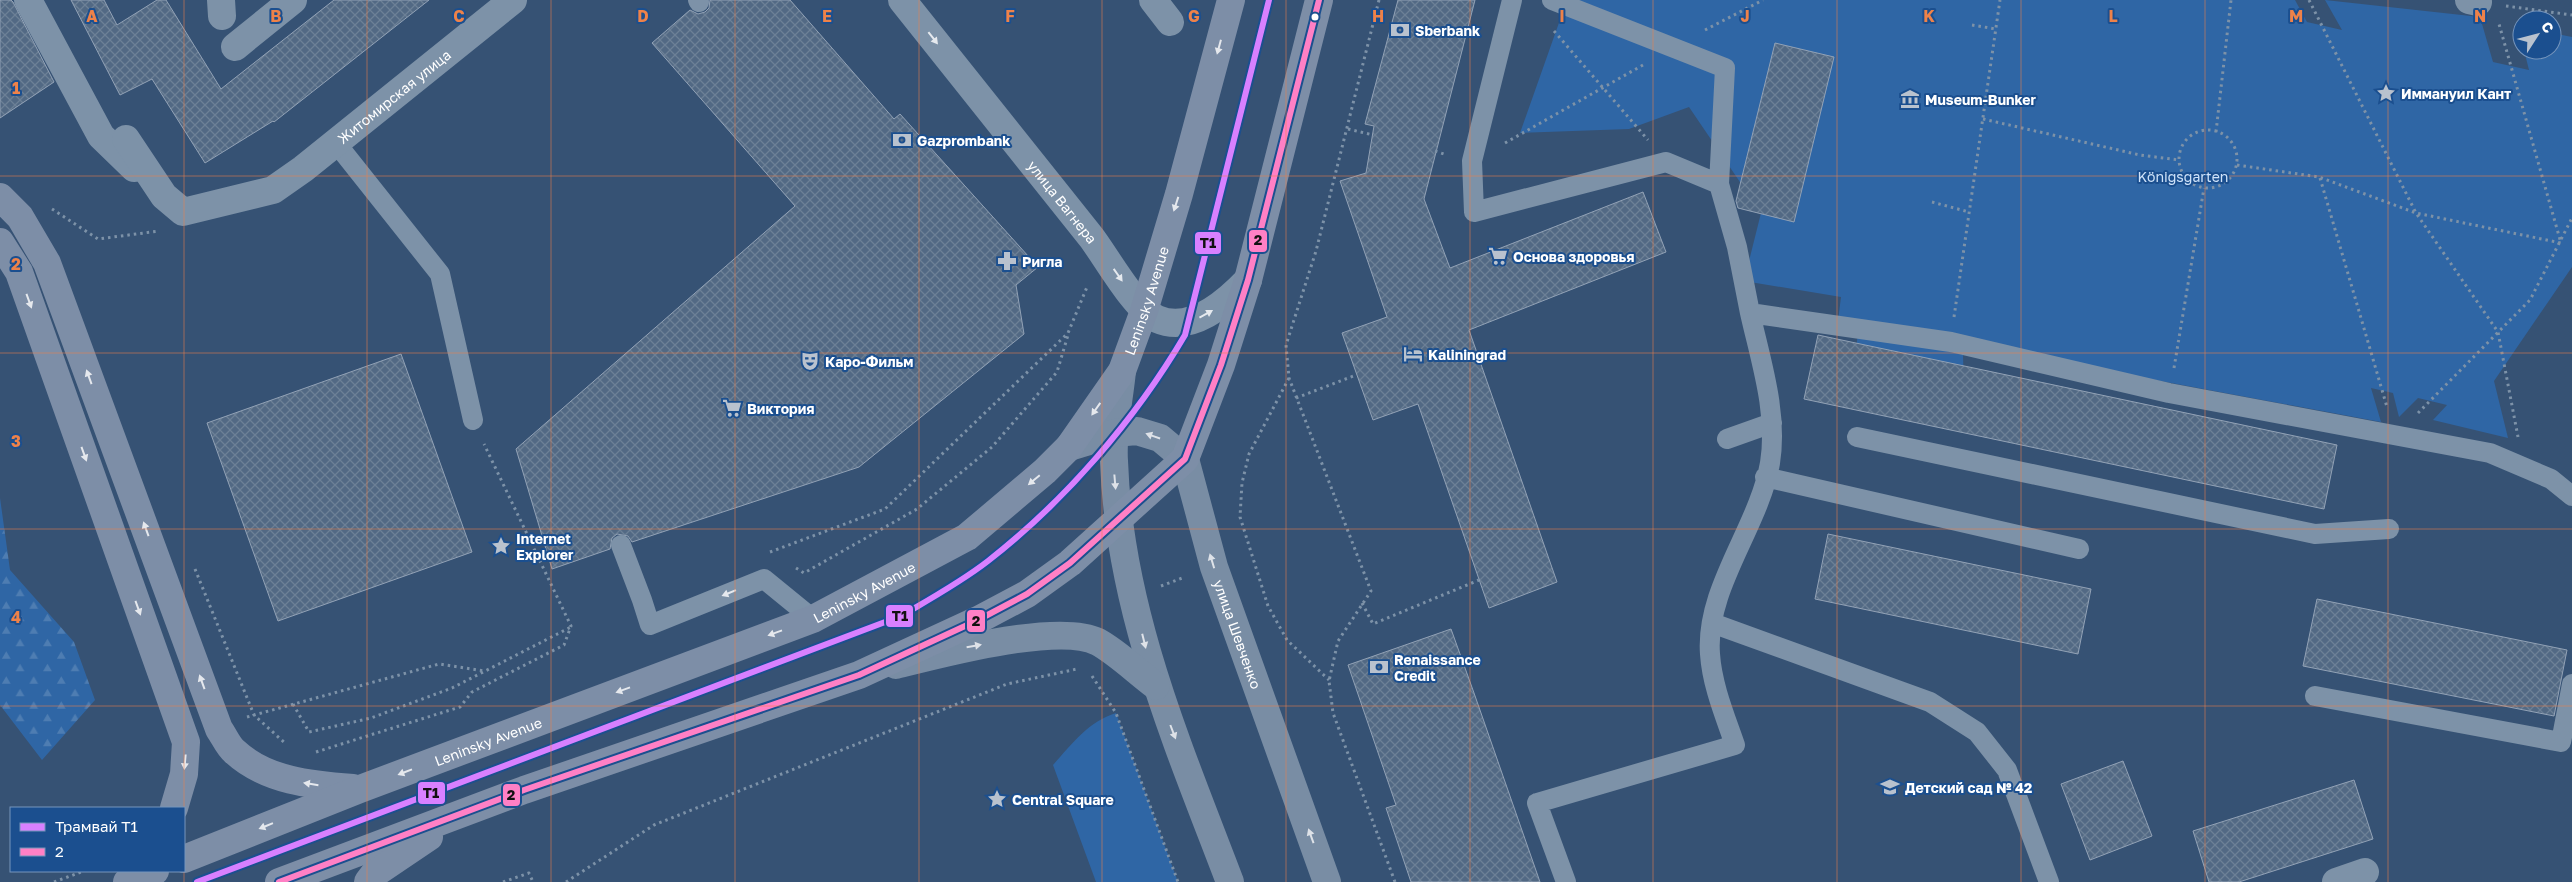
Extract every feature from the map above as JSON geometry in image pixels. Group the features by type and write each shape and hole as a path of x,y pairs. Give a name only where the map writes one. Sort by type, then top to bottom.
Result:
{"main road":[{"name":"Leninsky Avenue","path":"185,859 360,789 813,619 967,537 1045,471 1069,447 1122,371 1144,311 1179,194 1231,0"},
{"path":"859,675 978,620 1027,594 1070,563 1185,459 1221,364 1248,280 1320,0"},
{"path":"0,197 20,217 47,264 219,729 234,751 265,772 310,785 360,789"},
{"path":"0,242 19,272 186,742 184,774 174,807"},
{"path":"1122,371 1114,461 1119,518 1129,580 1156,686 1230,882"},
{"path":"1069,447 1115,433 1137,431 1160,438 1185,459"},
{"name":"улица Шевченко","path":"1185,459 1214,567 1328,882"},
{"path":"279,882 465,812 859,675 971,646 1026,638 1079,636 1098,642 1156,686"},
{"path":"368,882 374,874 465,812"},
{"path":"127,882 135,872"},
{"path":"127,882 152,872"}],"street":[{"path":"28,0 101,136 164,196"},
{"path":"236,47 292,0"},
{"name":"Житомирская улица","path":"164,196 184,212 273,190 513,0"},
{"name":"улица Вагнера","path":"902,0 1111,265 1144,311 1158,319 1173,323 1198,318 1225,302 1248,280"},
{"path":"1153,0 1170,22"},
{"path":"126,139 164,196"},
{"path":"2336,882 2365,872"}],"lane":[{"path":"1512,0 1472,161 1474,212 1666,162 1719,184"},
{"path":"1552,0 1725,68 1719,184 1737,248 1772,412 1770,464 1742,540 1718,594 1712,623 1710,653 1719,698 1735,745 1537,803 1566,882"},
{"path":"336,142 440,274 473,420"},
{"path":"1750,313 1951,342 2169,393 2490,453 2551,479 2572,496"},
{"path":"1727,439 1772,424"},
{"path":"1857,436 2315,534 2389,529"},
{"path":"1765,477 2079,550"},
{"path":"620,546 650,625 764,579 813,619"},
{"path":"1712,623 1930,702 1977,732 2007,770 2049,882"},
{"path":"2314,696 2561,742 2572,684"}],"path":[{"path":"1379,0 1316,251 1286,344 1289,378 1371,591 1338,641 1329,681 1333,713 1395,882"},
{"path":"1472,161 1742,9 1763,0"},
{"path":"1951,342 2000,0"},
{"path":"2216,132 2231,0"},
{"path":"2309,0 2416,213 2498,332 2524,467"},
{"path":"2561,243 2480,2 2572,14"},
{"path":"1972,25 1996,29"},
{"path":"1553,29 1666,162"},
{"path":"1983,119 2140,155 2179,160"},
{"path":"1348,129 1373,135"},
{"path":"2202,131 2216,132 2224,135 2232,143 2237,153 2237,164 2232,175 2224,183 2214,188 2204,188 2188,180 2182,171 2179,160 2181,149 2192,136 2202,131"},
{"path":"2237,164 2320,177 2416,213 2561,243"},
{"path":"2320,177 2395,435 2530,300 2561,243 2572,218"},
{"path":"2179,338 2204,188"},
{"path":"1932,202 1969,212"},
{"path":"51,208 98,239"},
{"path":"796,567 804,573 917,509 992,447 1057,372 1068,333 1088,285 1111,265"},
{"path":"779,557 770,552 886,509 1068,333"},
{"path":"1296,398 1356,375"},
{"path":"1289,378 1249,454 1242,482 1240,517 1250,555 1268,606 1287,640 1329,681"},
{"path":"308,750 315,752 460,707 472,692 564,645 572,626 473,420"},
{"path":"1362,603 1373,624 1479,580"},
{"path":"484,671 438,664 293,704 309,732 371,718 452,688 572,626"},
{"path":"566,882 654,825 1007,684 1086,667"},
{"path":"1091,675 1116,714 1178,882"},
{"path":"254,715 284,744 292,746"},
{"path":"54,882 80,872"},
{"path":"503,882 529,874 533,882"}],"green space":[{"name":"Königsgarten","path":"1567,0 2295,0 2307,22 2342,30 2325,0 2480,17 2493,62 2529,70 2526,60 2562,60 2562,35 2572,37 2572,267 2494,381 2508,438 2433,420 2447,405 2418,398 2399,417 2393,393 2371,388 2381,422 1838,321 1841,297 1744,281 1761,213 1689,107 1629,129 1520,133"},
{"path":"1858,329 1963,355 1964,389 1855,368"},
{"path":"0,498 10,570 74,642 95,700 42,760 0,705"},
{"path":"1116,713 1178,882 1096,882 1053,765 1089,728"}],"building":[{"path":"0,0 11,0 13,2 54,82 0,118"},
{"path":"71,0 104,0 117,25 157,0 166,0 221,89 334,0 429,0 274,122 205,163 152,79 120,95"},
{"path":"710,0 790,0 894,119 900,114 1038,267 1016,285 1024,334 859,467 632,542 628,536 617,534 612,538 610,549 552,569 516,449 795,206 652,43 690,10 698,14 705,12 709,8"},
{"name":"Kaliningrad","path":"1398,0 1475,0 1424,199 1450,268 1643,192 1666,252 1469,330 1557,582 1489,608 1418,404 1373,420 1342,333 1387,317 1340,181 1366,173 1374,126 1365,124"},
{"path":"1775,43 1834,57 1794,222 1738,208 1736,201"},
{"path":"1818,335 2337,445 2324,509 1804,399"},
{"path":"401,354 472,552 278,621 207,423"},
{"path":"1828,534 2091,589 2078,654 1815,599"},
{"path":"2317,599 2567,650 2554,716 2303,666"},
{"path":"1451,629 1540,882 1411,882 1386,808 1396,805 1348,665"},
{"path":"2123,761 2152,836 2090,860 2061,784"},
{"path":"2354,780 2373,839 2239,882 2209,882 2193,831"}],"tram line":[{"name":"T1","path":"197,882 901,616 967,576 1017,538 1071,486 1097,457 1144,398 1185,335 1269,0"}],"transit line":[{"name":"2","path":"279,882 524,790 859,675 978,620 1027,594 1070,563 1185,459 1221,365 1248,280 1319,0"}],"place":[{"name":"Sberbank","path":"1400,30"},
{"name":"Иммануил Кант","path":"2386,93"},
{"name":"Museum-Bunker","path":"1910,99"},
{"name":"Gazprombank","path":"902,140"},
{"name":"Основа здоровья","path":"1498,256"},
{"name":"Ригла","path":"1007,261"},
{"name":"Kaliningrad","path":"1413,354"},
{"name":"Каро-Фильм","path":"810,361"},
{"name":"Виктория","path":"732,408"},
{"name":"Internet Explorer","path":"501,546"},
{"name":"Renaissance Credit","path":"1379,667"},
{"name":"Детский сад № 42","path":"1890,787"},
{"name":"Central Square","path":"997,799"}]}
